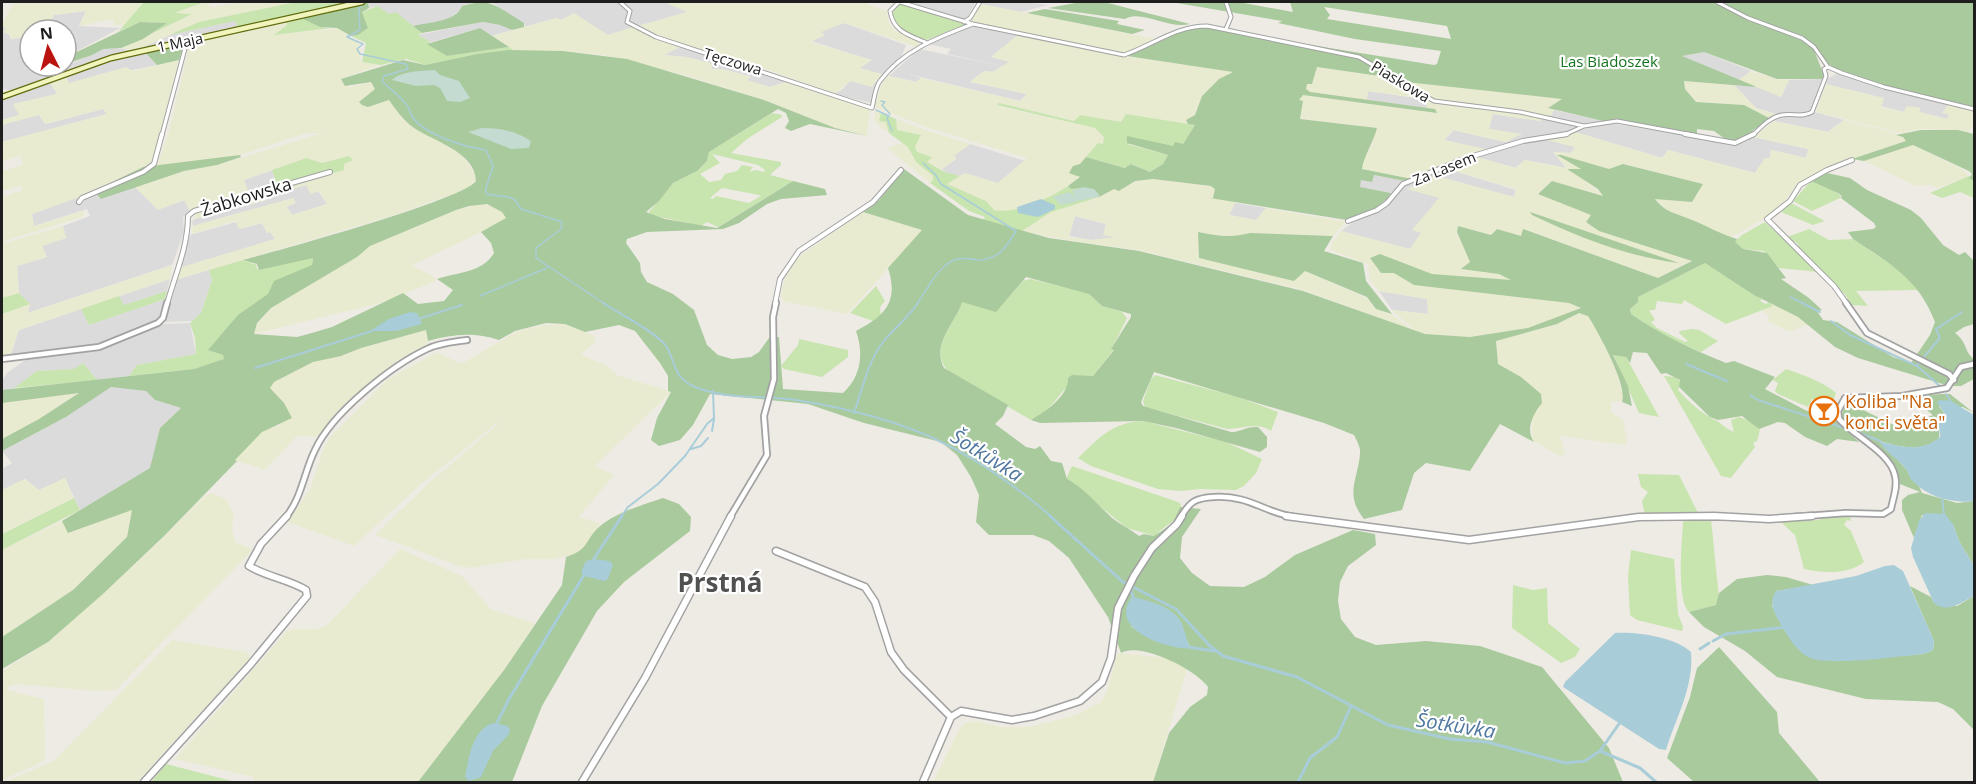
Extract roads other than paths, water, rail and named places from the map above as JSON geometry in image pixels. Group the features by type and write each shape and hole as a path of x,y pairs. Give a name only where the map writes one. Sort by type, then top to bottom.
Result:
{"street":[{"name":"1 Maja","path":"2,97 97,62 361,2"},
{"name":"Tęczowa","path":"620,2 631,11 627,22 656,37 872,108 881,80 925,42"},
{"path":"973,24 925,42 899,31 893,25 890,11 899,2 964,21 970,18 980,2"},
{"path":"1226,2 1231,17 1226,29"},
{"path":"1717,2 1748,18 1802,38 1814,47 1828,68 1871,83 1974,109"},
{"name":"Piaskowa","path":"964,21 1124,55 1145,48 1165,34 1181,28 1200,26 1226,29 1359,57 1434,101 1520,112 1584,126 1617,121 1740,143 1753,136 1776,116 1805,116 1812,112 1826,76 1824,69 1828,68"},
{"path":"79,202 82,198 144,172 154,164 164,135 187,41"},
{"name":"Za Lasem","path":"1348,221 1377,210 1387,203 1403,184 1463,159 1523,141 1562,135 1584,126"},
{"path":"1852,160 1800,184 1790,201 1767,219 1834,286 1867,333 1949,374 1954,381"},
{"path":"582,783 645,678 748,484 766,460 768,444 764,422 775,371 774,317 780,279 799,251 873,202 901,170"},
{"name":"Żabkowska","path":"2,359 99,347 154,326 162,318 179,259 185,248 188,216 194,211 330,172"},
{"path":"144,783 250,665 308,596 306,590 293,581 257,572 249,566 252,555 289,513 302,491 315,448 352,406 384,376 428,347 467,340"},
{"path":"923,783 951,717 962,711 1012,720 1034,716 1080,701 1102,682 1111,658 1119,609 1125,593 1152,548 1177,524 1188,504 1197,498 1230,496 1243,498 1287,516 1469,540 1639,517 1714,516 1769,519 1846,513 1883,514 1891,509 1896,481 1894,471 1882,456 1844,426 1839,418 1841,403 1845,398 1850,397 1923,393 1947,388 1954,381 1961,367 1974,364"},
{"path":"776,551 865,587 873,595 891,651 919,687 943,706 951,717"}],"water":[{"path":"1041,199 1055,205 1055,209 1038,217 1018,213 1017,207"},
{"path":"410,312 417,313 422,324 396,331 370,331 389,319"},
{"path":"1951,401 1974,415 1974,501 1941,498 1919,487 1903,465 1879,441 1911,447 1933,442 1940,437 1939,425 1946,416 1937,402"},
{"path":"1925,513 1945,514 1953,524 1959,541 1974,566 1974,596 1954,606 1944,607 1934,603 1913,557 1911,548 1919,521"},
{"path":"594,559 609,561 613,564 608,579 604,581 584,576 581,572 586,561"},
{"path":"1894,565 1903,571 1934,641 1933,650 1924,654 1847,661 1817,660 1803,654 1795,646 1774,610 1772,603 1776,591 1856,576"},
{"path":"1132,597 1158,604 1176,615 1182,623 1190,648 1180,648 1155,641 1133,628 1127,619 1126,608"},
{"path":"1615,633 1655,636 1676,642 1691,652 1687,690 1666,750 1659,749 1563,687 1565,682"},
{"path":"493,723 508,726 509,734 493,751 481,777 469,781 465,777 476,738 480,732"}],"waterway":[{"name":"Šotkůvka","path":"362,4 359,9 360,30 347,37 363,44 357,49 360,54 406,64 408,69 384,76 382,81 403,100 418,123 446,139 486,150 493,166 486,194 509,197 515,200 521,209 562,222 561,229 536,248 536,258 605,304"},
{"path":"881,101 885,102 882,105 890,114"},
{"path":"876,110 889,116 887,118 892,131"},
{"path":"917,304 939,271 945,266 958,259 991,258 1005,248 1016,231 941,184 935,174 923,163"},
{"path":"480,296 547,268"},
{"path":"1790,297 1805,304"},
{"name":"Šotkůvka","path":"603,303 647,329 662,341 682,378 693,386 713,392"},
{"path":"855,411 869,367 878,350 918,303"},
{"path":"1802,303 1820,312"},
{"path":"418,319 462,305"},
{"name":"Šotkůvka","path":"1922,359 1940,338 1936,329 1962,312"},
{"path":"1831,321 1850,335 1917,366"},
{"path":"255,368 372,331"},
{"name":"Šotkůvka","path":"1917,366 1920,362"},
{"path":"1686,364 1727,381"},
{"name":"Šotkůvka","path":"1917,366 1942,388"},
{"path":"621,517 628,507 658,484 685,456 707,424 714,418 713,392"},
{"name":"Šotkůvka","path":"713,392 796,400 855,411"},
{"name":"Šotkůvka","path":"1946,394 1952,403"},
{"path":"1750,395 1758,400 1841,427"},
{"name":"Šotkůvka","path":"855,411 903,426 963,453 1022,492 1052,517"},
{"path":"712,431 714,419"},
{"path":"1857,432 1880,441"},
{"path":"691,449 701,446 708,438"},
{"name":"Šotkůvka","path":"1942,497 1944,515"},
{"path":"593,560 622,516"},
{"name":"Šotkůvka","path":"1050,516 1123,582 1176,609 1210,646 1223,656 1297,677 1388,725 1450,739 1487,742 1565,763 1585,761 1600,751"},
{"path":"496,725 509,699 584,575"},
{"path":"1130,588 1134,599"},
{"name":"Šotkůvka","path":"1713,641 1726,634 1786,627"},
{"name":"Šotkůvka","path":"1700,649 1709,643"},
{"path":"1188,647 1214,651"},
{"path":"1298,782 1310,758 1337,737 1351,706"},
{"name":"Šotkůvka","path":"1600,751 1621,721"},
{"path":"1600,751 1640,768 1656,782"}],"place":[{"name":"Koliba \"Na konci světa\"","path":"1824,411"}],"district":[{"name":"Prstná","path":"720,582"}],"park label":[{"name":"Las Biadoszek","path":"1609,61"}]}
